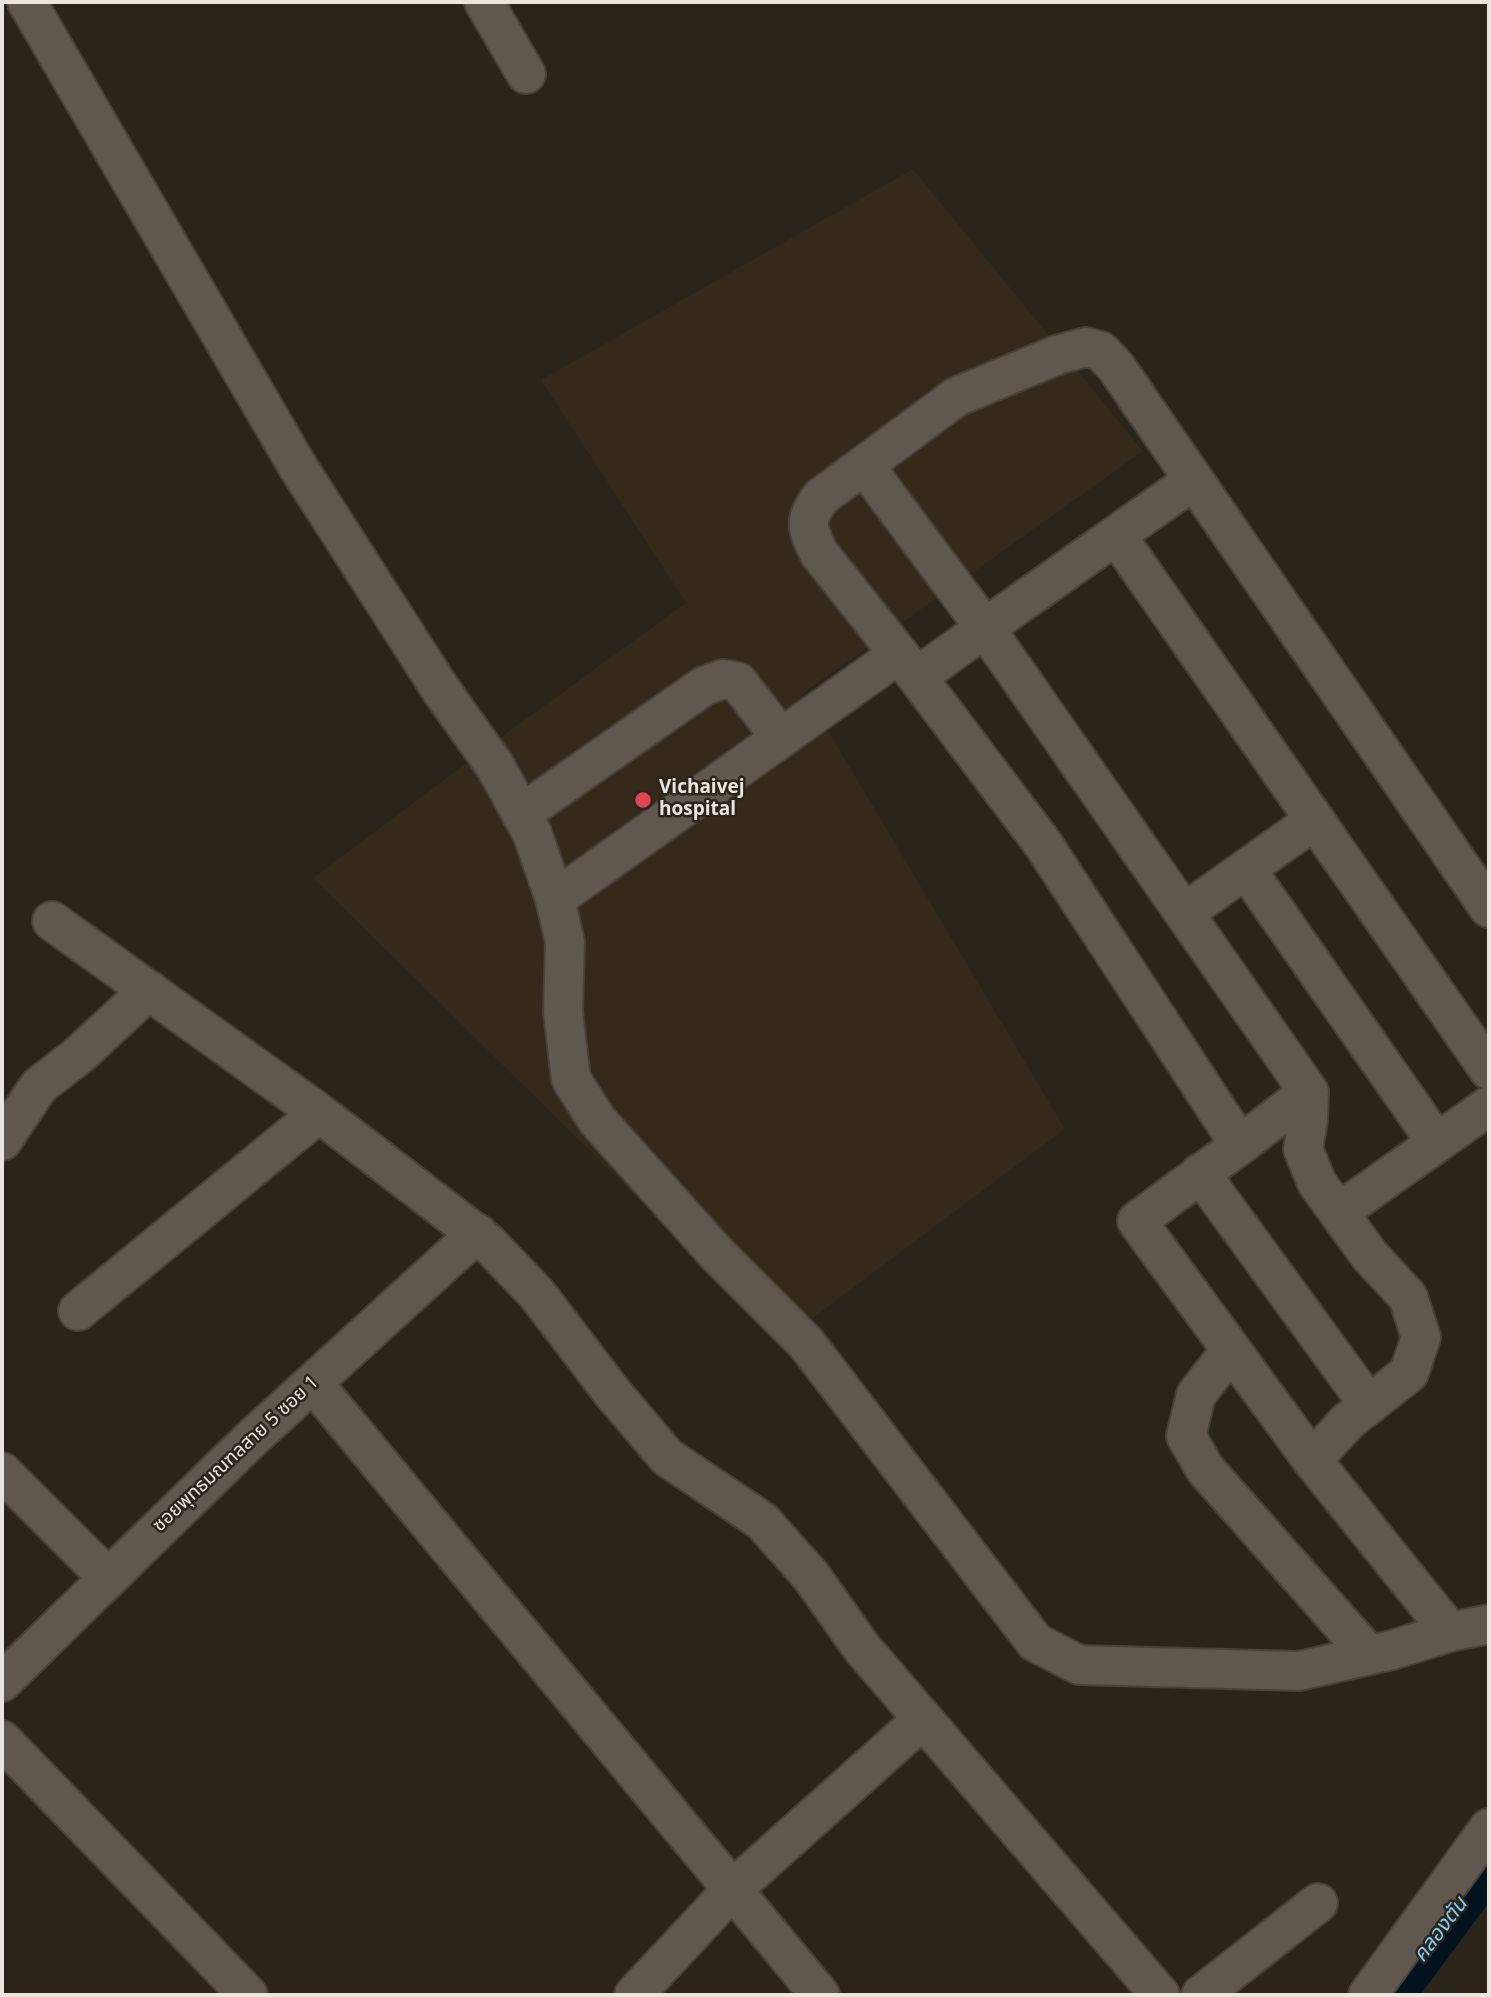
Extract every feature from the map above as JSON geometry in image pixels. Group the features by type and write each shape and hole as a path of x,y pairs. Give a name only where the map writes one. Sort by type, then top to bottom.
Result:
{"street":[{"path":"27,2 298,467 441,690 495,766 532,833 555,899 565,942 563,1012 571,1079 597,1119 717,1254 806,1343 1035,1642 1079,1665 1299,1671 1489,1623"},
{"path":"484,2 526,74"},
{"path":"1240,1145 1043,844 908,665 819,554 809,532 810,512 821,497 956,397 1057,355 1086,347 1101,351 1116,367 1489,908"},
{"path":"864,465 985,628 1309,1092 1303,1149 1317,1183 1370,1256 1408,1297 1421,1337 1409,1373 1348,1421 1312,1460"},
{"path":"555,899 782,738 908,665 985,628 1194,480"},
{"path":"1116,535 1489,1070"},
{"path":"521,814 704,686 723,679 738,682 782,738"},
{"path":"1184,913 1315,820"},
{"path":"1246,869 1437,1143"},
{"path":"52,921 319,1112 477,1233 537,1294 611,1391 667,1457 762,1521 811,1576 862,1648 1160,1995"},
{"path":"2,1141 39,1086 79,1055 149,990"},
{"path":"1309,1092 1137,1221 1312,1460 1450,1632"},
{"path":"1339,1212 1489,1106"},
{"path":"78,1311 319,1112"},
{"path":"1200,1174 1369,1405"},
{"name":"ซอยพุทธมณฑลสาย 5 ซอย 1","path":"2,1682 250,1440 477,1233"},
{"path":"1231,1350 1196,1395 1186,1436 1205,1469 1370,1655"},
{"path":"313,1383 820,1995"},
{"path":"2,1472 108,1578"},
{"path":"634,1995 732,1890 923,1719"},
{"path":"2,1740 248,1995"},
{"path":"1367,1995 1489,1828"},
{"path":"1201,1995 1318,1903"}],"shaded area":[{"name":"Vichaivej hospital","path":"913,169 1143,451 805,692 1065,1129 801,1327 660,1220 313,878 686,603 541,380"}],"waterway":[{"name":"คลองตัน","path":"1394,1995 1489,1867"}],"place":[{"name":"Vichaivej hospital","path":"643,800"}]}
